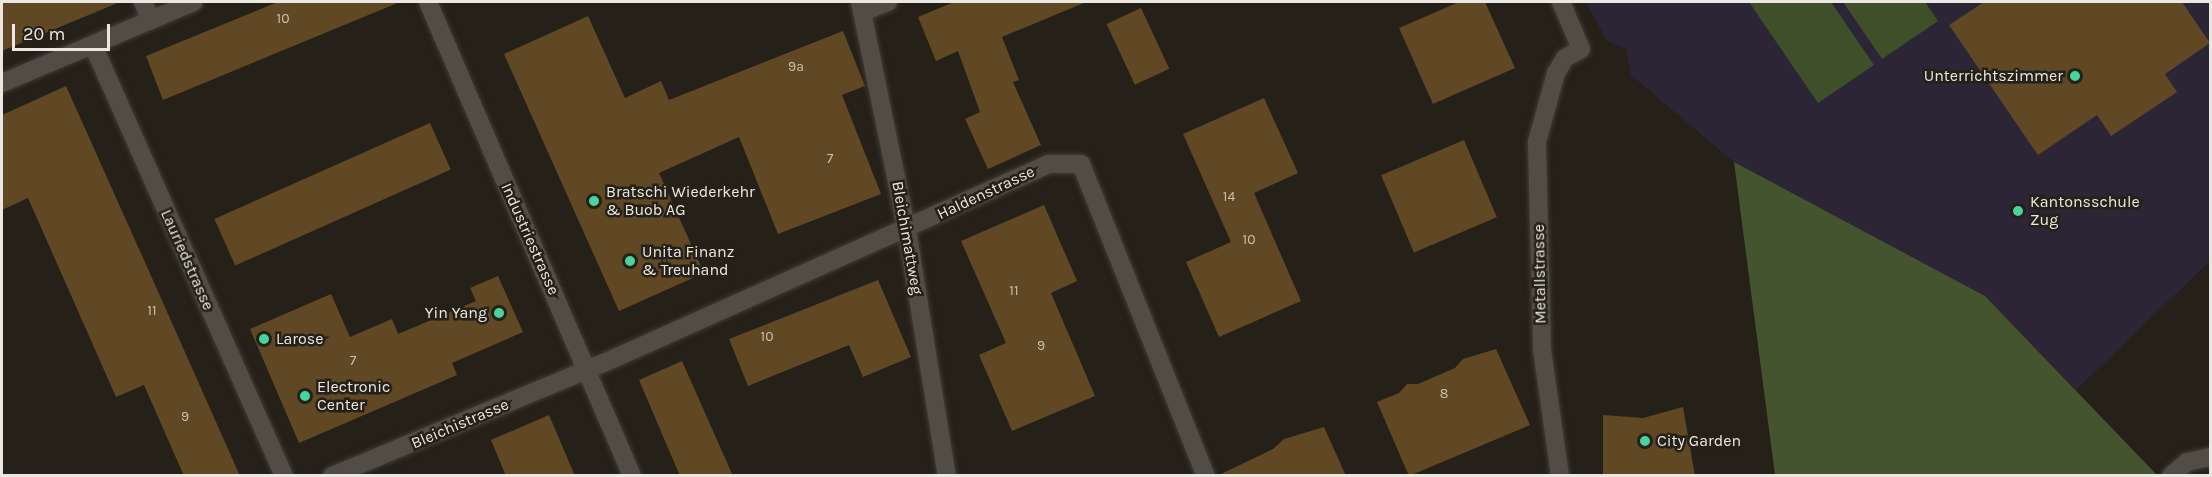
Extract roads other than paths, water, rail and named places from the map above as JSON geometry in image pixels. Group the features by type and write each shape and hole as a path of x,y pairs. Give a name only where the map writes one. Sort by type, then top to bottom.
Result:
{"street":[{"path":"143,2 151,20"},
{"path":"2,83 195,2"},
{"name":"Industriestrasse","path":"428,2 632,476"},
{"path":"861,7 888,2"},
{"name":"Metallstrasse","path":"1560,476 1542,349 1537,142 1556,73 1565,58 1581,49 1561,2"},
{"name":"Bleichimattweg","path":"861,7 907,230 947,476"},
{"name":"Lauriedstrasse","path":"93,45 284,476"},
{"name":"Haldenstrasse","path":"588,370 907,230 1048,164 1081,164 1206,476"},
{"name":"Bleichistrasse","path":"332,476 588,370"},
{"path":"2171,476 2187,462 2211,457"}],"place":[{"name":"Unterrichtszimmer","path":"2075,76"},
{"name":"Bratschi Wiederkehr & Buob AG","path":"594,201"},
{"name":"Kantonsschule Zug","path":"2018,211"},
{"name":"Unita Finanz & Treuhand","path":"630,261"},
{"name":"Yin Yang","path":"499,313"},
{"name":"Larose","path":"264,339"},
{"name":"Electronic Center","path":"305,396"},
{"name":"City Garden","path":"1645,441"}]}
